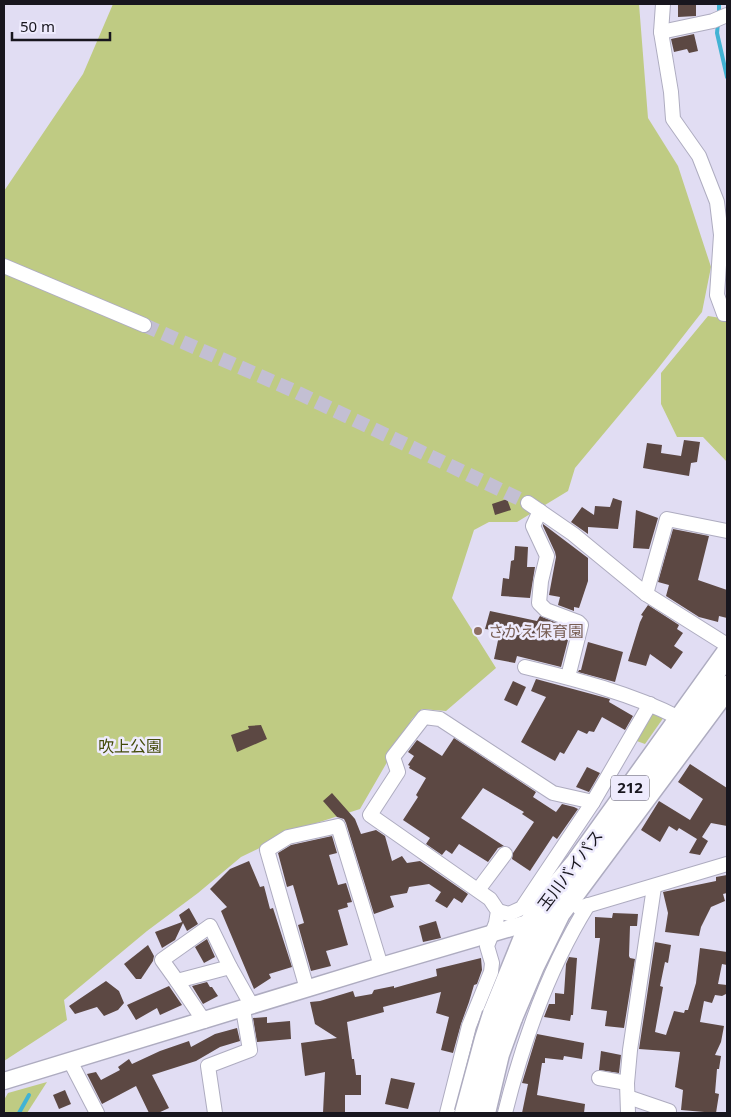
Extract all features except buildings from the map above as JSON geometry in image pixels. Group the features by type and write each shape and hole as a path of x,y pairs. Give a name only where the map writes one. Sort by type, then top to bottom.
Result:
{"highway":[{"name":"玉川バイパス","path":"484,1113 498,1054 503,1016 531,922 727,654"},
{"name":"玉川バイパス","path":"466,1113 486,1039 503,1016 559,914 727,687"}],"street":[{"path":"663,4 662,32 673,119 699,156 722,202 722,236 717,295 724,314 727,314"},
{"path":"662,32 721,18"},
{"path":"4,266 144,325"},
{"path":"528,503 573,534 646,594 727,645"},
{"path":"540,511 532,526 547,556 541,581 539,603 546,610 578,622 581,626 568,677"},
{"path":"646,594 667,519 727,531"},
{"path":"525,667 568,677 650,704 679,718"},
{"path":"594,802 553,792 440,719 424,717 393,758 398,772 370,815 490,899 498,911 508,914 522,908 594,802 650,704"},
{"path":"307,989 267,850 288,837 338,826 381,966"},
{"path":"478,890 505,854"},
{"path":"4,1081 381,966 727,864"},
{"path":"628,1113 632,1032 654,887"},
{"path":"505,1113 534,1015 554,969 588,905"},
{"path":"447,1113 469,1026 491,972 492,963 487,946 496,923 498,911"},
{"path":"204,1021 162,960 210,926 248,1007 250,1050 208,1066 215,1113"},
{"path":"177,981 230,967"},
{"path":"469,1026 525,1043"},
{"path":"70,1061 97,1113"},
{"path":"598,1078 628,1090 669,1111"}],"green space":[{"name":"吹上公園","path":"113,4 639,4 648,118 678,166 711,267 702,312 656,371 575,468 568,491 517,522 489,522 474,530 452,598 496,668 446,711 422,709 412,719 360,809 301,828 241,857 198,893 147,931 64,1000 67,1020 4,1061 4,191 83,74"},
{"path":"708,316 727,319 727,462 703,437 677,437 661,404 661,373"},
{"path":"651,710 664,717 645,744 634,740"},
{"path":"47,1082 27,1113 4,1113 4,1100 8,1093"}],"waterway":[{"path":"719,4 719,14"},
{"path":"718,23 717,33 727,77"},
{"path":"19,1113 29,1095"}],"tunnel":[{"path":"144,325 292,390 528,503"}],"place":[{"name":"さかえ保育園","path":"478,631"}]}
